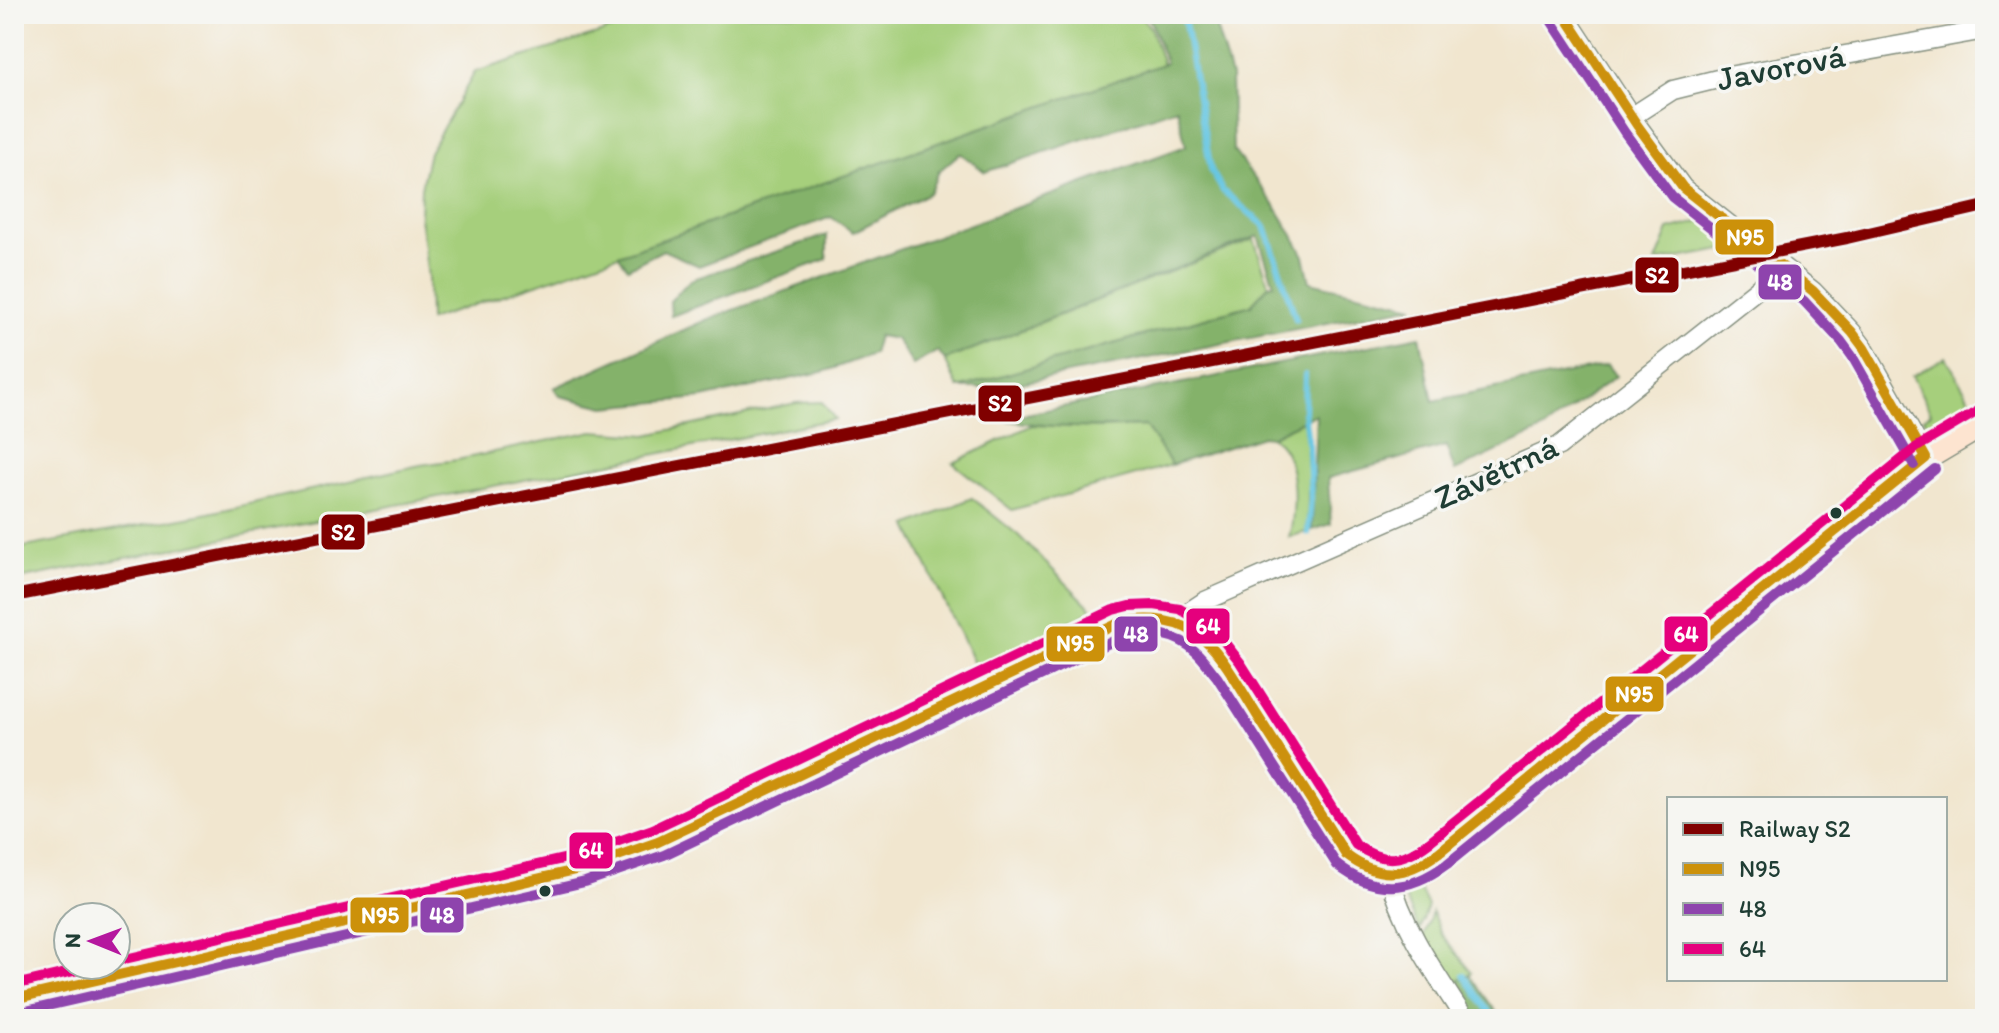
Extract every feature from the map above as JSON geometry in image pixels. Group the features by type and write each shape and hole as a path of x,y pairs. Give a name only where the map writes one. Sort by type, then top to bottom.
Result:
{"street":[{"path":"1564,14 1631,117 1683,188 1813,291 1858,340 1926,458"},
{"name":"Javorová","path":"1631,117 1673,90 1734,75 1985,30"},
{"name":"Závětrná","path":"1178,623 1205,601 1559,446 1784,268"},
{"path":"14,999 513,885 623,855 694,826 1119,623 1131,620 1155,619 1178,623 1205,640 1346,855 1367,868 1389,873 1415,868 1438,853 1926,458 1985,423"},
{"path":"1389,873 1402,912 1420,949 1465,1019"},
{"path":"1445,1019 1450,996"}],"green space":[{"path":"661,14 1138,14 1150,27 1163,64 429,320 428,277 420,217 421,188 429,152 475,72"},
{"path":"1145,14 1212,14 1231,77 1233,150 1293,235 1304,256 1310,282 1414,306 995,388 958,388 1251,305 1269,285 1274,284 1258,236 945,360 938,351 913,365 896,339 878,336 873,354 826,371 702,398 605,407 560,396 554,388 706,320 1186,146 1177,108 985,172 960,153 939,171 929,193 853,232 831,217 699,266 663,250 628,268 618,255 1166,63"},
{"path":"1702,221 1730,240 1734,248 1656,262 1669,230"},
{"path":"827,235 827,259 671,316 670,301 690,280"},
{"path":"1254,239 1269,285 1251,305 958,388 945,360"},
{"path":"1420,336 1433,401 1607,365 1616,376 1543,430 1455,471 1446,446 1328,478 1331,524 1312,530 1316,414 1270,437 1262,436 1172,465 1145,426 1055,426 1001,419"},
{"path":"1946,357 1975,409 1946,427 1934,428 1923,419 1931,413 1912,376"},
{"path":"822,402 835,419 14,580 14,549 209,513 420,465 593,431 647,435 796,403"},
{"path":"1303,420 1308,476 1306,532 1289,537 1294,497 1291,467 1279,444 1270,437"},
{"path":"1032,425 1145,426 1172,465 1012,510 953,463"},
{"path":"972,498 1018,535 1093,610 977,670 908,526"},
{"path":"1417,884 1428,906 1419,931 1404,894 1408,886"},
{"path":"1432,912 1441,934 1472,972 1454,985 1477,1019 1473,1019 1423,937"},
{"path":"1469,974 1501,1019 1477,1019 1454,984"}],"waterway":[{"path":"1179,14 1185,23 1211,170 1223,191 1265,226 1296,319"},
{"path":"1305,375 1304,412 1311,498 1308,533"},
{"path":"1464,975 1494,1019"}],"rail line":[{"name":"S2","path":"14,596 1847,238 1985,206"}],"transit line":[{"name":"N95","path":"1564,14 1637,125 1683,188 1813,291 1852,332 1926,458"},
{"name":"48","path":"1552,22 1625,133 1672,197 1804,301 1841,341 1914,465"},
{"name":"64","path":"132,957 576,856 653,829 1113,610 1129,606 1154,605 1180,609 1215,630 1240,662 1356,845 1376,856 1402,857 1429,842 1917,447 1978,411"},
{"name":"N95","path":"14,999 580,869 658,842 1119,623 1142,620 1175,624 1205,640 1233,676 1346,855 1370,869 1404,871 1438,853 1926,458"},
{"name":"48","path":"17,1013 585,882 664,855 1133,634 1153,633 1171,637 1202,658 1337,865 1351,875 1378,885 1406,885 1447,864 1935,469"},
{"name":"64","path":"14,985 52,976"}]}
